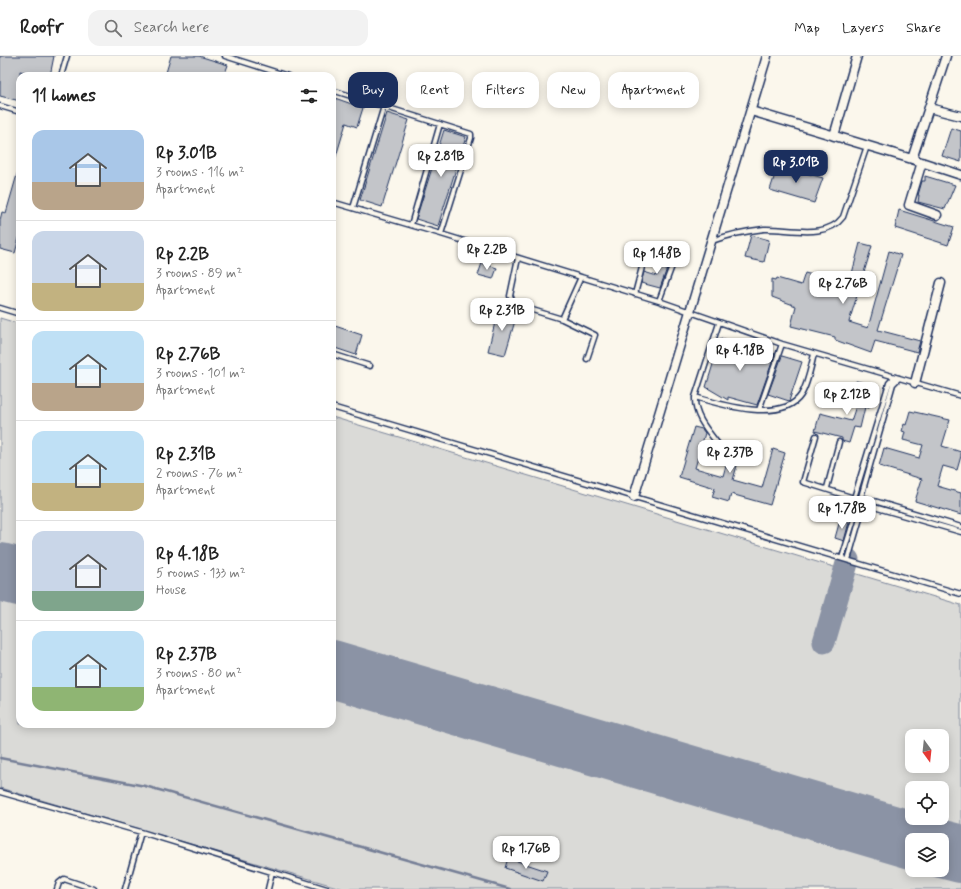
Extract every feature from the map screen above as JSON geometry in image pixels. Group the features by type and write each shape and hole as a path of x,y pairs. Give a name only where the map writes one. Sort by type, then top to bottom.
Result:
{"street":[{"path":"634,497 649,444 691,313 767,56"},
{"path":"834,136 857,56"},
{"path":"912,159 946,56"},
{"path":"929,108 961,116"},
{"path":"751,112 912,159 961,175"},
{"path":"922,162 908,204 937,215"},
{"path":"915,383 941,283"}],"lane":[{"path":"62,72 66,56"},
{"path":"225,56 275,72"},
{"path":"336,91 348,95"},
{"path":"0,106 16,111"},
{"path":"353,208 383,108"},
{"path":"390,108 472,136 441,234"},
{"path":"411,225 440,124"},
{"path":"712,242 729,235 764,229 814,231 829,229 838,225 843,217 867,146"},
{"path":"336,203 659,301 719,323 814,354 961,396"},
{"path":"635,294 648,248"},
{"path":"518,258 510,296 516,305 562,319 594,335 587,359"},
{"path":"659,301 672,266"},
{"path":"562,319 581,277"},
{"path":"0,308 16,313"},
{"path":"719,323 695,397 697,415 722,449"},
{"path":"759,410 782,344"},
{"path":"695,397 720,405 759,410 779,409 795,403 802,394 814,354"},
{"path":"336,355 370,366"},
{"path":"854,498 889,383 897,378"},
{"path":"842,558 861,499 893,384 897,378"},
{"path":"336,408 961,594"},
{"path":"816,436 802,481 804,483 827,488 854,498 961,527"},
{"path":"827,488 839,442"},
{"path":"848,560 863,508 867,505 961,532"},
{"path":"0,792 141,832 327,889"},
{"path":"125,889 141,832"},
{"path":"268,889 272,872"},
{"path":"58,889 59,883 64,879 94,889"}],"shaded area":[{"path":"0,318 16,323 16,728 336,728 336,418 961,605 961,889 344,889 0,788"}],"building":[{"path":"0,56 54,56 51,72 16,72 16,100 0,96"},
{"path":"171,56 199,56 228,65 225,72 166,72"},
{"path":"336,98 348,103 348,108 363,108 357,127 346,123 336,156"},
{"path":"387,113 409,120 382,207 360,200"},
{"path":"951,128 961,131 961,162 942,156"},
{"path":"444,130 466,137 438,226 416,219"},
{"path":"778,165 823,178 814,203 770,190"},
{"path":"925,176 955,185 945,209 918,202 918,195 922,181 925,181"},
{"path":"16,178 15,253 0,249 0,220 2,212 6,213"},
{"path":"899,210 954,227 948,245 895,228"},
{"path":"751,235 769,240 764,262 745,258"},
{"path":"860,243 872,246 849,322 868,328 889,251 901,255 878,330 920,341 917,352 875,341 871,353 835,340 835,337 791,326 796,306 772,297 772,279 776,280 777,278 801,285 805,273 849,285"},
{"path":"661,257 670,260 660,288 641,283 644,272 657,276"},
{"path":"482,263 497,268 493,279 478,275"},
{"path":"498,310 517,314 505,355 488,351"},
{"path":"336,326 362,335 356,355 336,348"},
{"path":"721,338 775,354 757,405 728,397 728,400 706,387"},
{"path":"782,356 802,362 789,401 768,394"},
{"path":"856,381 865,383 864,386 873,388 869,408 865,407 860,428 854,427 849,443 842,441 842,438 815,431 820,413 851,421 856,406 851,405"},
{"path":"910,411 950,420 942,446 961,452 961,456 957,470 943,466 937,486 961,493 961,515 915,501 922,479 879,466 884,448 919,458 923,445 903,440 905,432 902,431 904,424 906,425"},
{"path":"694,427 702,429 705,433 695,468 723,476 731,448 741,451 733,480 762,488 773,449 785,453 770,505 731,494 729,502 712,497 715,488 679,477"},
{"path":"840,520 849,522 844,541 835,538"},
{"path":"508,858 547,871 543,881 505,868"}],"waterway":[{"path":"0,758 145,786 510,889"}],"taxiway":[{"path":"824,642 848,560"}],"runway":[{"path":"0,572 16,576"},
{"path":"336,670 905,838"},
{"path":"949,851 961,854"}]}
